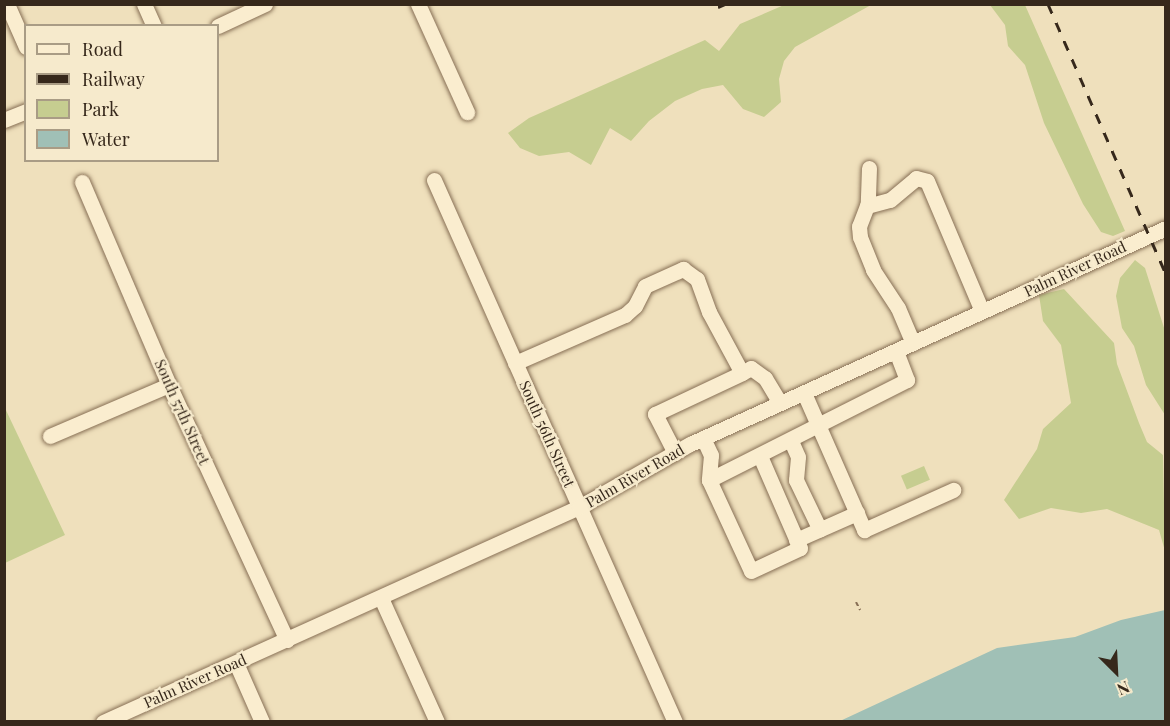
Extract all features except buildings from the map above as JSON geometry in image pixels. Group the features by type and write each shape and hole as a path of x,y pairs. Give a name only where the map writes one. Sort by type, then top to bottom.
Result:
{"street":[{"path":"7,4 24,42"},
{"path":"144,4 153,24"},
{"path":"219,26 265,4"},
{"path":"418,4 466,112"},
{"path":"4,120 24,112"},
{"path":"869,168 867,206 859,226 865,253 898,308 913,343"},
{"path":"867,206 890,200 916,178 927,181 982,311"},
{"name":"South 56th Street","path":"434,180 675,722"},
{"name":"South 57th Street","path":"82,182 168,385 287,640"},
{"name":"Palm River Road","path":"103,722 579,507 703,438 1166,228"},
{"path":"515,363 626,315 635,306 645,286 683,269 697,279 709,312 742,373"},
{"path":"709,480 791,441 908,380 896,351"},
{"path":"675,453 655,414 751,368 765,378 780,403"},
{"path":"50,436 168,385"},
{"path":"804,393 864,530 953,490"},
{"path":"703,438 711,455 709,480 751,571 800,548 760,456"},
{"path":"791,441 798,457 796,480 819,530"},
{"path":"796,540 857,513"},
{"path":"381,598 438,722"},
{"path":"236,663 262,722"}],"path":[{"path":"856,602 860,610"}],"green space":[{"path":"784,5 871,5 795,47 784,61 779,79 781,102 764,117 743,109 723,85 702,89 675,101 649,121 631,141 610,128 591,165 569,152 539,156 520,148 508,133 529,118 705,40 719,51 740,24"},
{"path":"990,5 1025,5 1125,231 1113,236 1101,232 1083,204 1044,123 1025,65 1008,46 1005,25"},
{"path":"1135,260 1145,268 1165,331 1165,415 1146,385 1134,346 1122,328 1116,296 1120,278"},
{"path":"1064,289 1114,343 1117,364 1147,442 1163,455 1165,551 1159,530 1107,509 1081,513 1051,508 1019,519 1004,500 1037,449 1043,429 1071,403 1061,345 1043,321 1039,295"},
{"path":"4,406 65,535 5,563 4,563"},
{"path":"924,466 930,480 907,490 901,476"}],"water":[{"path":"1165,610 1165,721 840,721 997,648 1075,637 1121,620"}],"railway":[{"path":"718,7 725,4"},
{"path":"1048,4 1166,274"}]}
